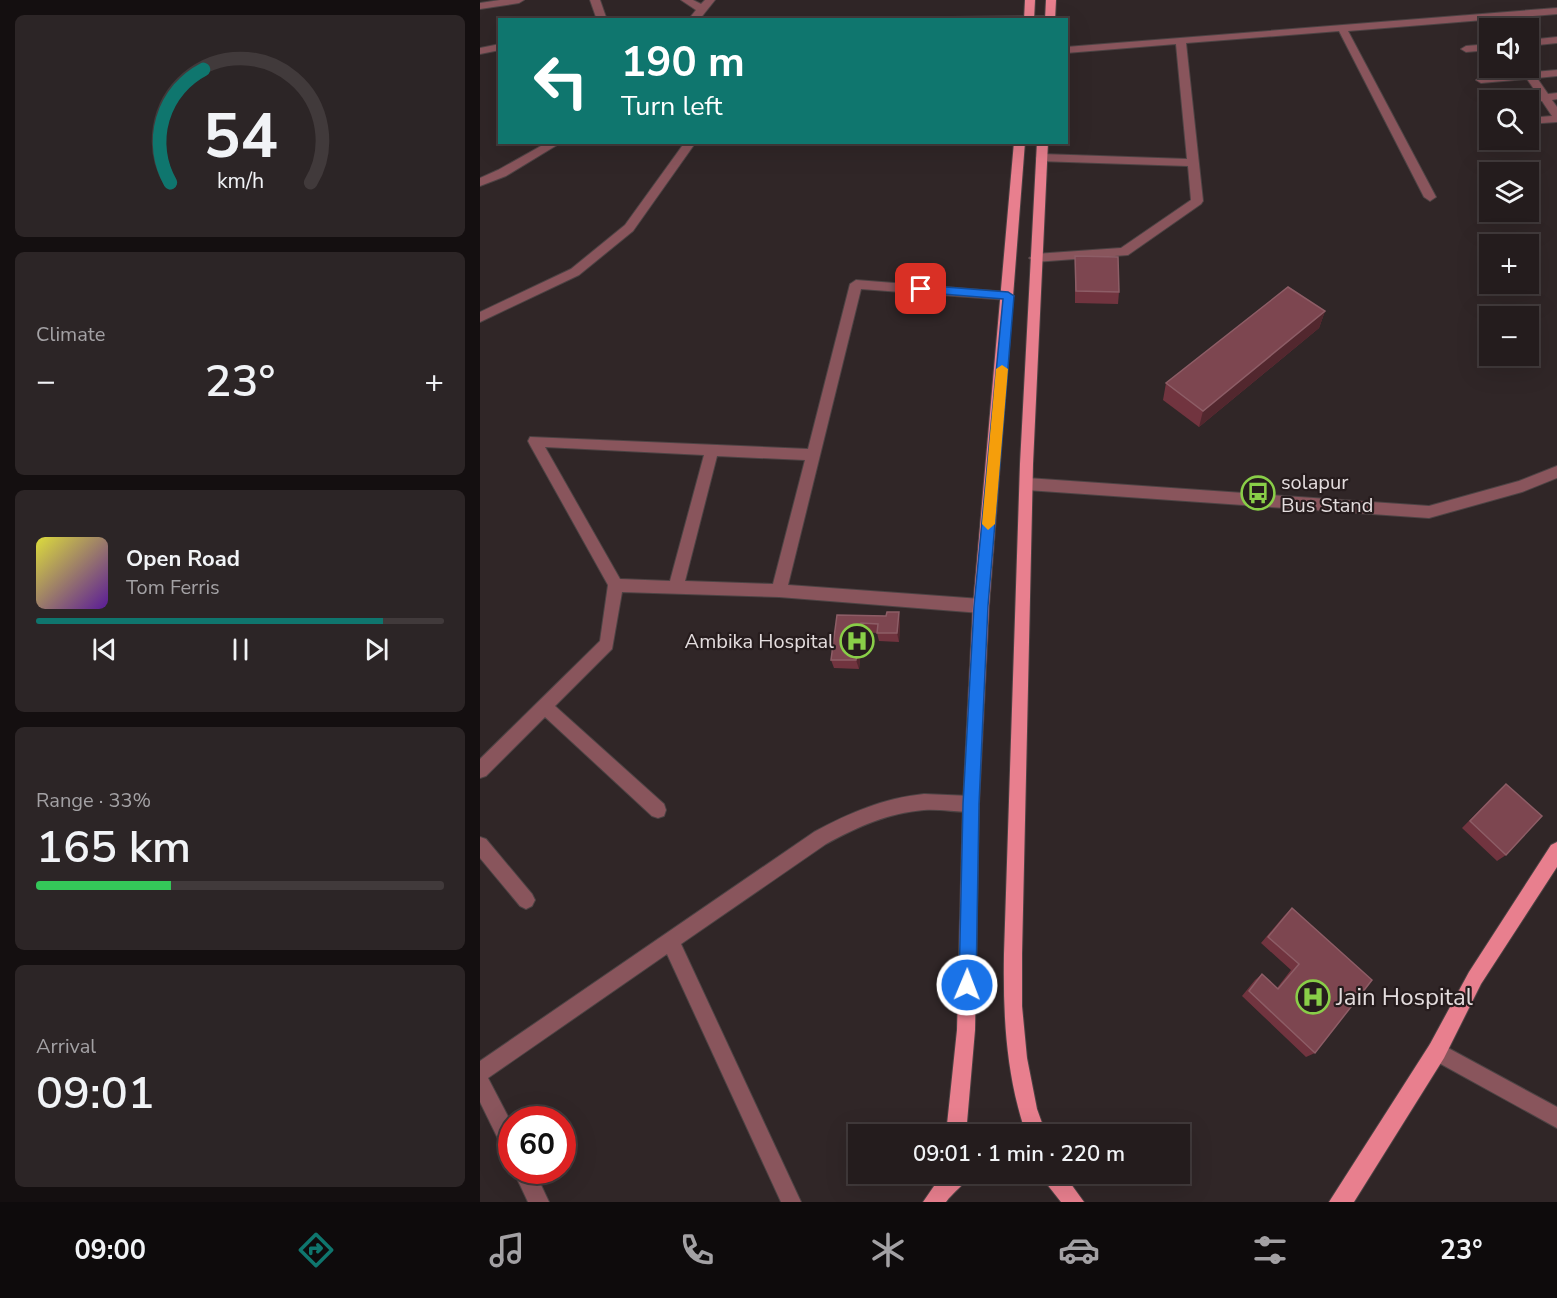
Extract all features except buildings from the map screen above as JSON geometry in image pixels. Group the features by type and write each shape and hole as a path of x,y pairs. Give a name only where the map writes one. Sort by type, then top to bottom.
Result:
{"main road":[{"path":"1029,18 1030,0"},
{"path":"1050,18 1051,0"},
{"path":"957,1124 966,1030 971,804 981,606 1020,144"},
{"path":"1032,1124 1016,1061 1011,1012 1035,258 1042,150"},
{"path":"1339,1202 1347,1195 1437,1052 1475,978 1557,851"},
{"path":"933,1202 947,1184"},
{"path":"1059,1184 1074,1202"}],"street":[{"path":"480,6 519,0"},
{"path":"595,0 601,18"},
{"path":"686,0 702,9"},
{"path":"695,18 710,0"},
{"path":"1508,0 1518,14"},
{"path":"1068,50 1490,16 1555,14"},
{"path":"1342,28 1430,197"},
{"path":"1035,258 1124,252 1197,201 1181,40"},
{"path":"1539,42 1557,40"},
{"path":"480,51 498,47"},
{"path":"1466,49 1479,48"},
{"path":"1539,72 1557,73"},
{"path":"1481,80 1492,78"},
{"path":"1531,78 1557,117 1539,120"},
{"path":"1539,98 1557,96"},
{"path":"480,182 502,173 554,144"},
{"path":"480,316 575,272 629,228 690,144"},
{"path":"1042,150 1193,163"},
{"path":"779,591 856,284 1008,296"},
{"path":"480,770 607,644 616,585 534,441 813,454"},
{"path":"676,587 712,450"},
{"path":"1027,484 1430,512 1522,486 1557,472"},
{"path":"616,585 779,591 981,606"},
{"path":"544,706 658,810"},
{"path":"480,1072 820,838 856,818 892,807 925,802 971,804"},
{"path":"480,845 526,900"},
{"path":"670,940 791,1202"},
{"path":"1437,1052 1557,1118"},
{"path":"480,1082 498,1118"},
{"path":"531,1184 539,1202"}],"slow traffic":[{"path":"988,524 1002,369"}],"place":[{"name":"solapur Bus Stand","path":"1258,493"},
{"name":"Ambika Hospital","path":"857,641"},
{"name":"Jain Hospital","path":"1313,997"}],"route":[{"path":"921,289 1008,296 981,606 971,804 967,985"}]}
